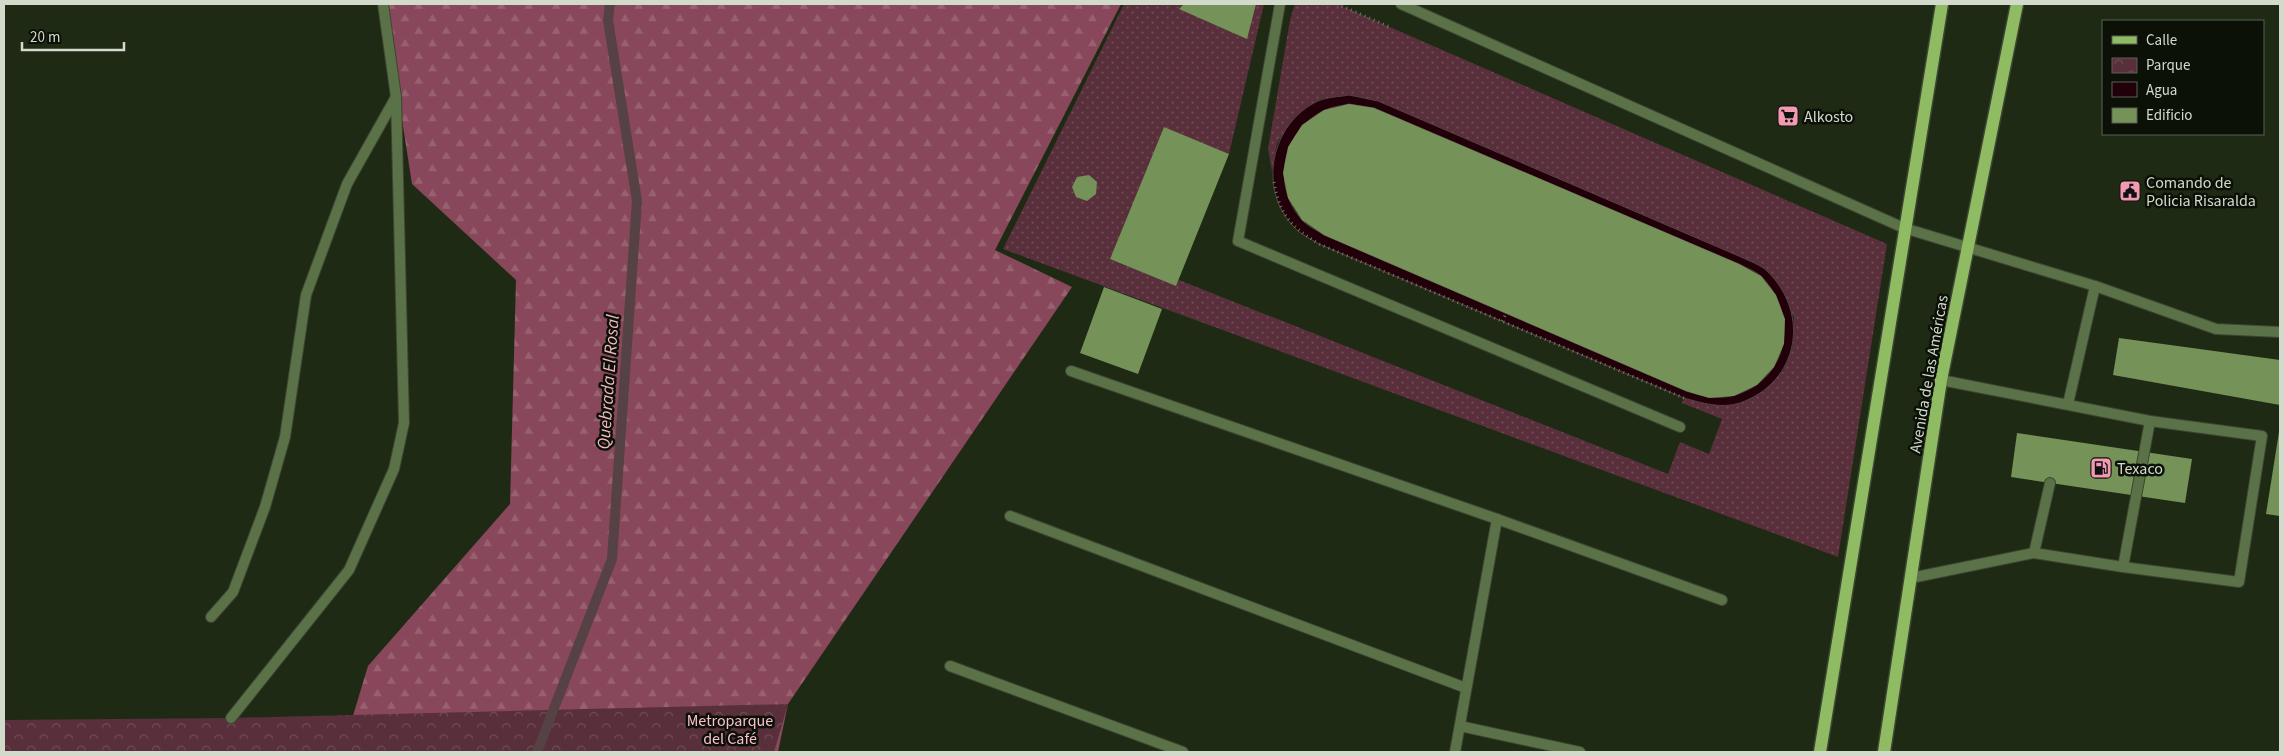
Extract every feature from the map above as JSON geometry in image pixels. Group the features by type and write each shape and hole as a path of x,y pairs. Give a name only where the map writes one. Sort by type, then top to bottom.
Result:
{"main road":[{"path":"1820,752 1942,4"},
{"name":"Avenida de las Américas","path":"1884,752 1941,380 2017,4"}],"street":[{"path":"231,718 349,570 394,469 404,423 396,97 384,4"},
{"path":"1280,4 1238,241 1680,427"},
{"path":"1401,4 1904,228 2095,286 2216,329 2280,332"},
{"path":"211,617 233,592 266,507 285,437 306,295 347,184 396,97"},
{"path":"2068,404 2095,286"},
{"path":"1071,371 1497,519 1722,600"},
{"path":"1910,578 2034,553 2239,582 2262,436 2150,421 1941,380"},
{"path":"2123,567 2150,421"},
{"path":"2034,553 2050,483"},
{"path":"1010,516 1466,688"},
{"path":"1455,752 1497,519"},
{"path":"950,666 1183,752"},
{"path":"1460,726 1580,752"}],"path":[{"path":"1273,179 1277,202 1294,228 1319,244 1684,398"},
{"path":"1502,321 1506,314"}],"green space":[{"path":"384,4 1121,4 995,250 1072,287 788,704 778,752 342,752 368,666 510,504 516,280 412,184"},
{"path":"1124,4 1264,4 1229,154 1164,128 1110,259 1176,285 1179,280 1668,474 1680,442 1709,454 1722,419 1682,403 1684,398 1710,405 1763,392 1783,371 1793,345 1794,317 1766,270 1349,95 1319,100 1294,118 1277,143 1272,171 1268,149 1290,20 1295,4 1337,4 1887,244 1838,557 1003,249"},
{"name":"Metroparque del Café","path":"788,704 774,752 4,752 4,720 231,718"}],"water":[{"path":"1349,95 1378,101 1762,267 1781,288 1790,307 1793,326 1792,345 1786,363 1775,380 1760,393 1740,403 1712,405 1698,402 1684,398 1319,244 1299,232 1282,212 1276,194 1273,176 1274,158 1280,141 1289,125 1302,111 1318,101","holes":["1349,104 1374,108 1757,273 1774,293 1781,310 1784,327 1783,345 1777,361 1767,375 1753,387 1735,395 1716,397 1692,393 1324,235 1309,226 1292,206 1286,191 1284,176 1285,160 1290,145 1309,120 1326,110"]}],"building":[{"path":"1184,4 1256,4 1247,39 1179,9"},
{"path":"1349,104 1374,108 1739,264 1761,276 1776,295 1785,319 1784,344 1774,367 1757,385 1734,396 1709,398 1686,391 1324,235 1302,220 1288,198 1283,173 1288,147 1302,125 1324,110"},
{"path":"1164,127 1229,154 1176,286 1110,259"},
{"path":"1089,175 1097,182 1096,194 1087,201 1076,197 1072,187 1077,177"},
{"path":"1104,287 1162,309 1138,374 1080,353"},
{"path":"2119,338 2280,360 2280,405 2113,375"},
{"path":"2280,432 2280,516 2266,514"},
{"name":"Texaco","path":"2017,433 2192,459 2185,503 2011,477"}],"waterway":[{"name":"Quebrada El Rosal","path":"537,752 612,559 637,201 608,20 610,4"}],"place":[{"name":"Alkosto","path":"1788,116"},
{"name":"Comando de Policia Risaralda","path":"2130,191"},
{"name":"Texaco","path":"2101,468"}]}
